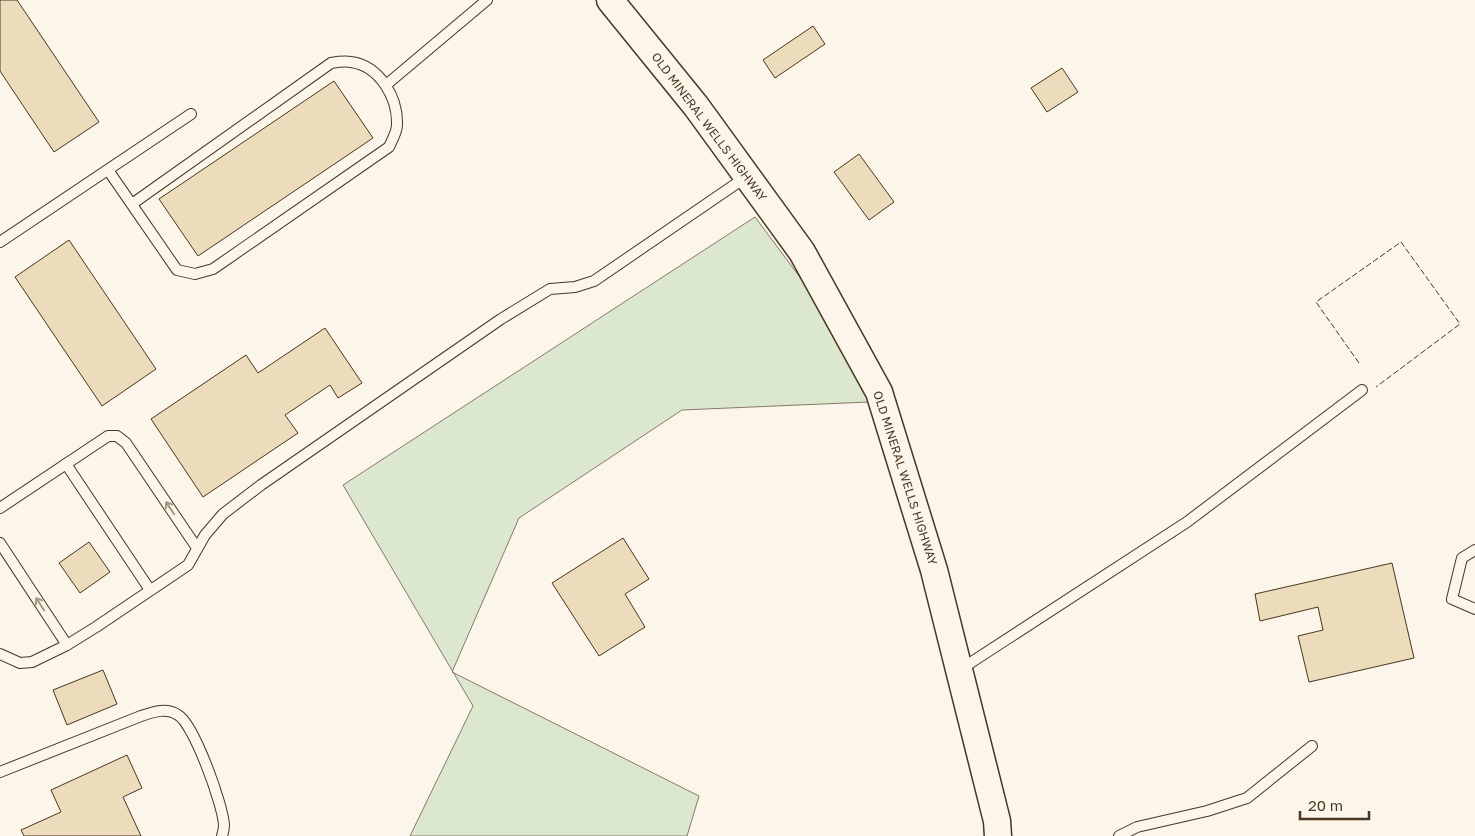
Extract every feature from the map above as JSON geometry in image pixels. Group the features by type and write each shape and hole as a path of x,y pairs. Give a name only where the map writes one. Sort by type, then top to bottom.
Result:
{"street":[{"name":"OLD MINERAL WELLS HIGHWAY","path":"610,0 696,106 802,252 879,392 934,570 998,829"}],"lane":[{"path":"386,85 488,0"},
{"path":"108,170 177,270 195,274 213,269 389,147 397,127 396,105 386,85 372,69 351,62 331,63 132,204"},
{"path":"0,242 191,114"},
{"path":"0,654 20,663 32,662 67,645 188,565 205,535 223,514 261,485 550,289 575,287 594,281 747,176"},
{"path":"959,670 1187,522 1362,390"},
{"path":"0,508 108,436 116,436 126,443 197,548"},
{"path":"66,464 150,590"},
{"path":"0,543 67,645"},
{"path":"1475,550 1462,558 1452,599 1475,609"},
{"path":"0,772 141,716 162,710 178,715 189,726 215,788 224,826 222,836"},
{"path":"1119,836 1137,827 1207,811 1247,798 1312,746"}],"green space":[{"path":"755,217 805,284 844,351 869,402 682,410 519,518 452,671 343,485"},
{"path":"453,673 699,796 687,836 410,836 473,706"}],"building":[{"path":"0,0 17,0 99,122 54,152 0,71"},
{"path":"813,26 825,44 775,78 763,60"},
{"path":"1062,68 1078,92 1047,112 1031,88"},
{"path":"334,81 373,138 198,256 159,199"},
{"path":"859,154 894,202 869,220 834,172"},
{"path":"69,240 156,369 102,406 15,277"},
{"path":"325,328 362,383 338,398 330,385 285,415 298,433 203,497 151,419 246,355 258,373"},
{"path":"623,538 649,579 625,594 645,627 599,656 552,583"},
{"path":"89,542 110,572 80,593 59,563"},
{"path":"1392,563 1414,658 1309,682 1298,636 1323,630 1318,607 1260,621 1255,594"},
{"path":"103,670 117,704 67,725 53,690"},
{"path":"127,755 142,788 123,797 141,836 24,836 21,830 61,812 51,790"}],"fence":[{"path":"1359,363 1316,302 1401,242 1460,324 1376,387"}]}
